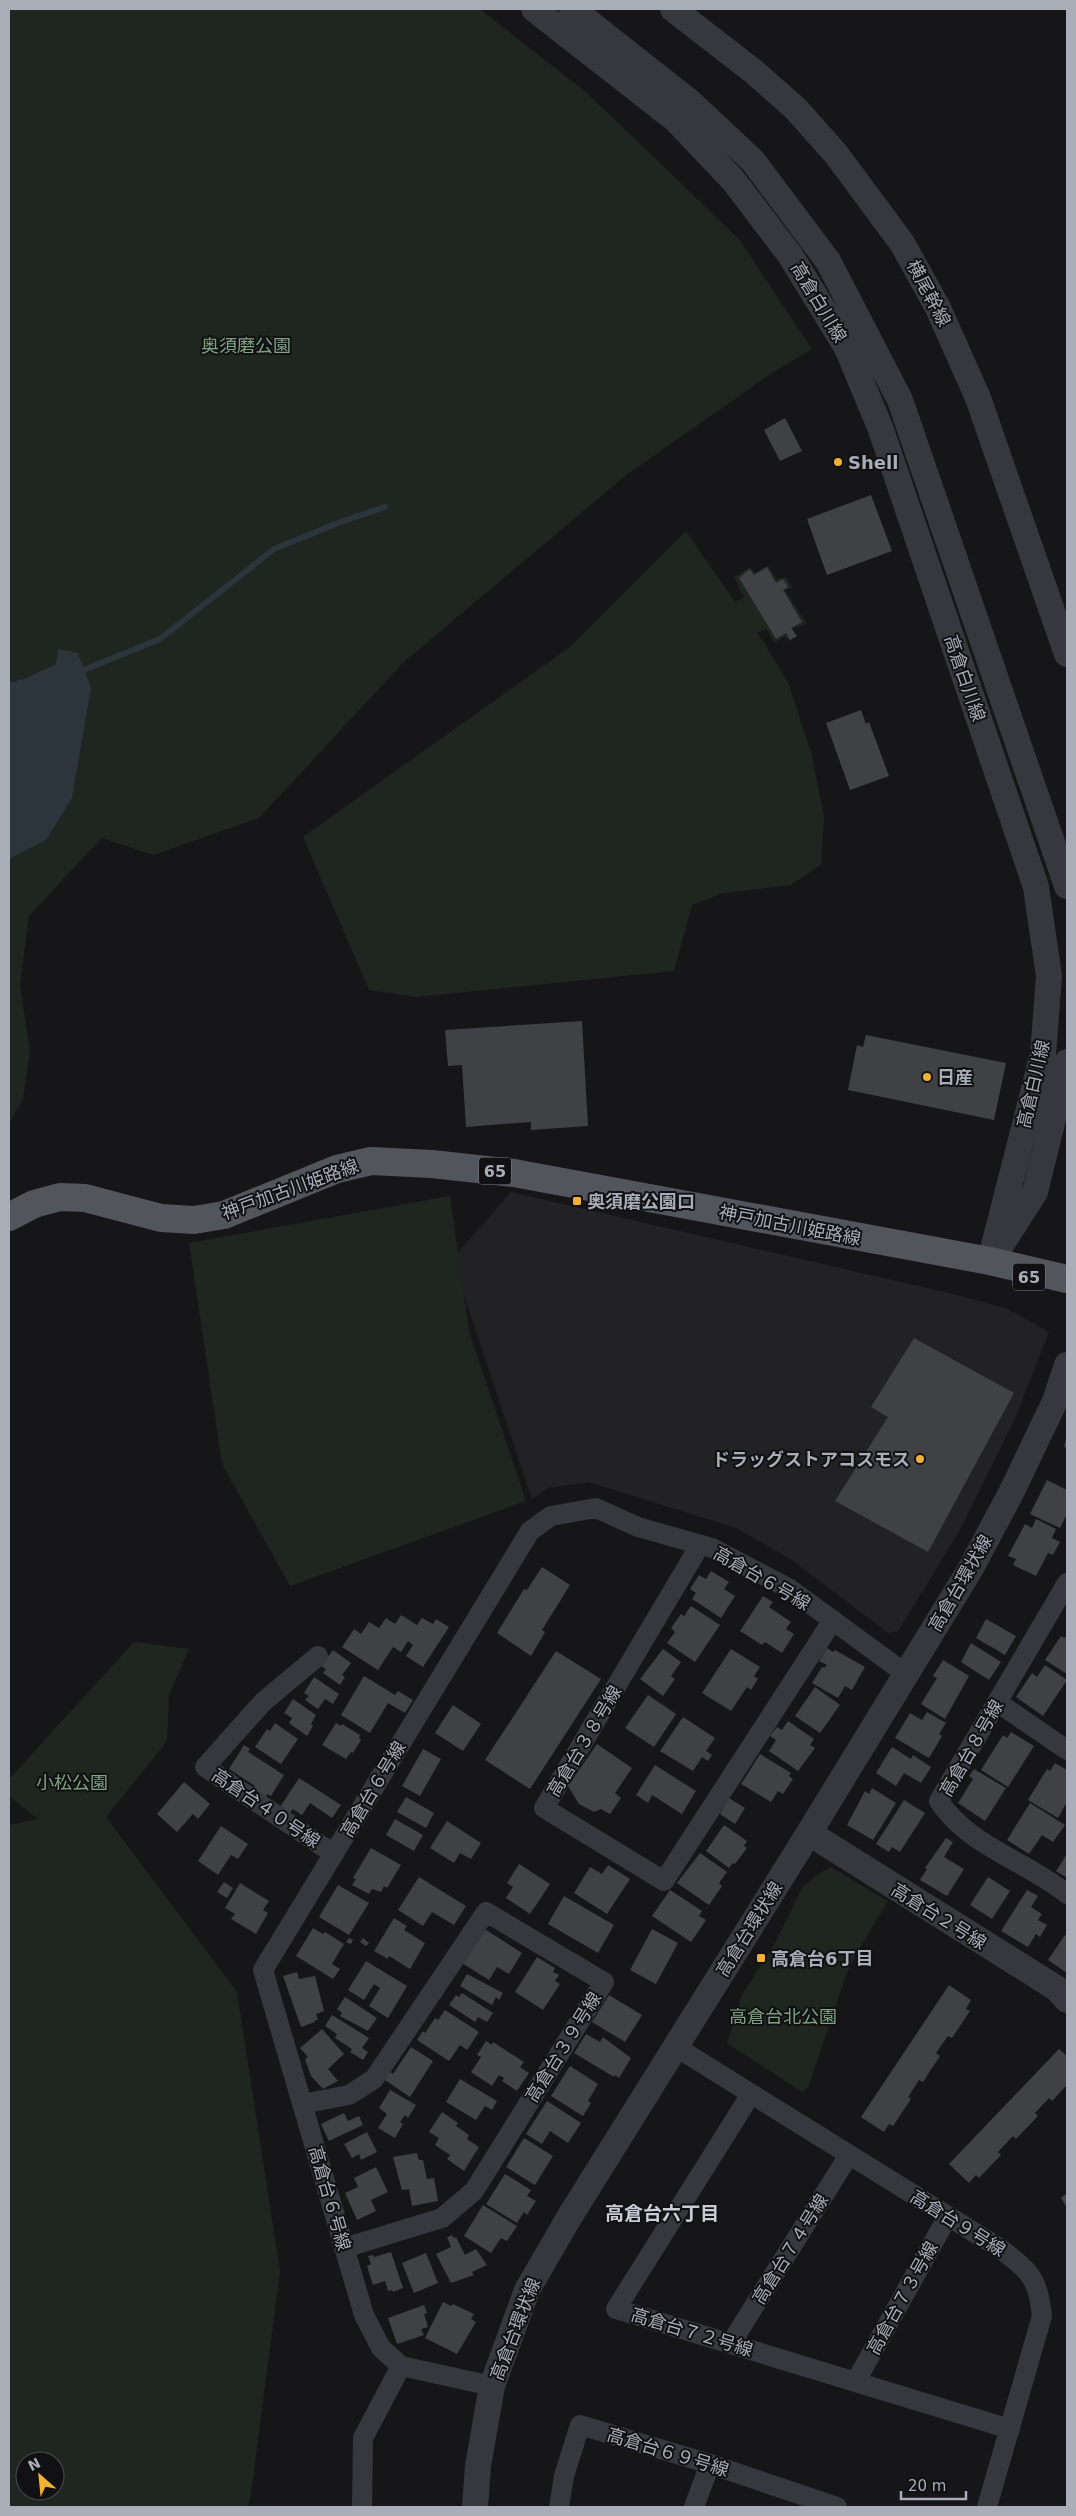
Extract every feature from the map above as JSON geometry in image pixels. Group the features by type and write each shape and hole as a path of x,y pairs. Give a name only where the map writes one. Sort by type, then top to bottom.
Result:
{"main road":[{"name":"神戸加古川姫路線","path":"9,1217 34,1204 60,1197 85,1198 161,1218 194,1220 224,1214 337,1168 371,1161 432,1164 514,1173 990,1261 1067,1279"},
{"name":"神戸加古川姫路線","path":"990,1261 1067,1294"}],"street":[{"name":"高倉白川線","path":"534,9 676,120 733,180 790,256 847,348 880,427 1036,887 1049,976 1042,1054 990,1261"},
{"name":"高倉白川線","path":"572,9 690,102 754,161 828,261 900,400 1067,886"},
{"name":"横尾幹線","path":"673,9 753,71 796,110 842,162 902,243 938,308 978,398 1067,654"},
{"name":"高倉白川線","path":"990,1261 1035,1192 1067,1062"},
{"name":"高倉台環状線","path":"475,2507 478,2466 492,2386 527,2290 570,2216 971,1568 1012,1491 1054,1401 1067,1368"},
{"name":"高倉台６号線","path":"492,2386 401,2366 381,2348 364,2315 263,1970 530,1531 551,1516 596,1508 638,1527 712,1548 790,1589 906,1674"},
{"name":"高倉台３８号線","path":"700,1544 544,1808 664,1881 833,1620"},
{"name":"高倉台８号線","path":"1065,1592 939,1801 949,1816 980,1840 1067,1894"},
{"name":"高倉台４０号線","path":"318,1656 263,1702 205,1767 334,1854"},
{"path":"997,1702 1067,1750"},
{"name":"高倉台２号線","path":"808,1833 1056,1988 1067,2000"},
{"name":"高倉台３９号線","path":"302,2104 349,2095 374,2079 486,1912 604,1982 474,2191 442,2218 344,2248"},
{"name":"高倉台９号線","path":"676,2047 1001,2249 1027,2269 1038,2288 1042,2316 987,2507"},
{"name":"高倉台７２号線","path":"751,2094 616,2309 1010,2429"},
{"name":"高倉台７４号線","path":"731,2343 849,2154"},
{"name":"高倉台７３号線","path":"856,2381 948,2216"},
{"path":"362,2507 363,2438 401,2366"},
{"name":"高倉台６９号線","path":"558,2507 564,2476 580,2425 710,2464 831,2506"},
{"path":"694,2507 710,2464"}],"shaded area":[{"path":"58,649 78,653 91,688 72,798 46,840 9,859 9,683 27,678 56,664"},
{"path":"511,1192 957,1295 1008,1309 1049,1332 1014,1421 960,1530 898,1631 888,1633 792,1560 736,1528 589,1482 548,1488 532,1499 452,1259"}],"green space":[{"name":"奥須磨公園","path":"9,9 480,9 587,93 739,239 812,349 772,373 625,476 404,662 259,818 153,855 102,838 29,916 20,985 30,1051 23,1099 9,1124"},
{"path":"686,531 735,602 744,597 734,577 750,567 755,573 768,566 777,579 786,577 792,588 785,590 807,624 792,629 797,637 789,641 786,637 774,642 767,629 757,632 788,682 812,755 824,817 821,865 791,885 723,893 692,905 674,971 416,997 369,990 303,837 571,646"},
{"path":"450,1196 469,1331 526,1501 290,1586 222,1464 189,1243"},
{"name":"小松公園","path":"134,1642 189,1649 169,1695 167,1741 106,1817 237,1992 280,2271 248,2507 9,2507 9,1825 38,1819 9,1796 9,1779"},
{"name":"高倉台北公園","path":"831,1867 888,1901 855,1956 845,1978 808,2088 802,2092 727,2043 742,1995 775,1943 802,1888 818,1874"}],"building":[{"path":"785,418 802,451 780,461 764,430"},
{"path":"871,495 892,551 827,575 807,519"},
{"path":"767,567 776,583 783,579 788,587 783,590 802,622 791,628 797,636 790,640 786,633 776,639 739,578 750,569 754,575"},
{"path":"861,710 866,724 869,722 889,776 850,790 826,723"},
{"path":"582,1021 588,1126 531,1130 531,1122 466,1127 462,1065 448,1066 445,1030"},
{"name":"日産","path":"866,1035 1006,1063 994,1120 848,1090 857,1045 863,1047"},
{"name":"ドラッグストアコスモス","path":"914,1338 1014,1393 928,1552 835,1501 888,1417 871,1407"},
{"path":"1067,1434 1067,1448 1064,1447"},
{"path":"1047,1480 1067,1490 1067,1514 1060,1528 1030,1514"},
{"path":"1036,1519 1056,1529 1052,1538 1060,1542 1053,1555 1048,1553 1036,1576 1013,1565 1016,1559 1008,1556 1025,1524 1032,1528"},
{"path":"542,1567 570,1585 542,1630 545,1632 531,1656 497,1633 524,1589 527,1590"},
{"path":"711,1571 729,1582 724,1589 735,1596 721,1618 692,1599 696,1593 690,1589 699,1575 706,1579"},
{"path":"763,1596 773,1602 769,1607 791,1622 786,1629 794,1634 782,1653 765,1642 762,1645 740,1631"},
{"path":"691,1606 720,1625 695,1662 667,1643 675,1632 671,1628 681,1614 684,1616"},
{"path":"401,1615 417,1625 422,1618 433,1624 436,1619 449,1627 423,1667 406,1656 413,1645 408,1641 401,1652 393,1647 378,1670 342,1647 354,1629 361,1634 369,1622 379,1628 386,1618 395,1624"},
{"path":"986,1619 1016,1636 1005,1655 976,1638"},
{"path":"1067,1634 1067,1674 1045,1660 1061,1636 1065,1638"},
{"path":"971,1643 1001,1662 989,1680 961,1662"},
{"path":"827,1648 833,1652 835,1650 865,1667 852,1690 845,1686 838,1698 812,1683 822,1667 824,1668 827,1665 819,1661"},
{"path":"663,1649 681,1662 671,1676 675,1679 663,1696 640,1679"},
{"path":"731,1649 760,1667 754,1676 758,1679 751,1690 747,1687 731,1711 702,1693"},
{"path":"333,1650 351,1663 342,1675 345,1677 340,1685 323,1673 326,1669 321,1666"},
{"path":"556,1651 601,1679 530,1789 485,1760"},
{"path":"943,1660 969,1676 945,1719 921,1704 937,1678 933,1676"},
{"path":"1045,1665 1067,1680 1043,1716 1016,1697 1032,1673 1037,1677"},
{"path":"364,1676 395,1695 398,1691 413,1700 405,1713 388,1703 370,1733 341,1715"},
{"path":"314,1677 339,1694 333,1704 325,1699 318,1709 305,1700 309,1696 304,1693"},
{"path":"815,1687 840,1705 820,1733 795,1716"},
{"path":"648,1695 676,1714 654,1747 625,1728"},
{"path":"293,1699 316,1715 311,1724 313,1726 307,1736 289,1723 292,1718 284,1713"},
{"path":"453,1705 481,1724 463,1751 435,1733"},
{"path":"927,1712 946,1723 939,1734 942,1736 929,1758 895,1738 910,1713 922,1720"},
{"path":"683,1717 715,1738 706,1751 712,1755 708,1761 702,1757 693,1771 660,1751"},
{"path":"788,1721 814,1739 810,1745 815,1748 798,1771 769,1751 776,1740 770,1736 777,1727 782,1730"},
{"path":"275,1723 298,1739 281,1764 255,1747 267,1729 270,1731"},
{"path":"336,1723 341,1726 342,1724 360,1735 359,1738 361,1740 353,1753 351,1752 346,1759 322,1745"},
{"path":"1011,1732 1034,1746 1008,1787 981,1770 1003,1735 1007,1738"},
{"path":"597,1744 632,1768 615,1793 621,1798 610,1814 601,1809 594,1812 579,1804 568,1786"},
{"path":"244,1745 250,1749 248,1752 284,1775 271,1796 267,1794 266,1797 253,1789 255,1786 229,1769"},
{"path":"892,1747 911,1759 913,1755 931,1767 921,1783 904,1773 896,1786 876,1773"},
{"path":"423,1749 441,1759 420,1796 402,1786"},
{"path":"760,1754 791,1773 789,1776 793,1779 783,1794 778,1791 771,1802 741,1784"},
{"path":"1055,1763 1067,1770 1067,1802 1058,1818 1028,1800 1047,1769 1050,1771"},
{"path":"655,1765 696,1791 682,1814 652,1795 648,1803 636,1795"},
{"path":"974,1769 1006,1788 985,1821 958,1803 973,1779 969,1776"},
{"path":"299,1778 341,1805 332,1818 310,1803 302,1815 293,1809 290,1813 280,1807"},
{"path":"184,1782 210,1804 198,1819 193,1814 177,1832 157,1814"},
{"path":"872,1788 896,1803 873,1840 847,1825 865,1791 869,1794"},
{"path":"406,1797 434,1813 426,1828 397,1812"},
{"path":"729,1798 745,1808 735,1824 720,1814"},
{"path":"904,1800 925,1813 900,1852 892,1847 889,1852 876,1844"},
{"path":"1030,1803 1065,1825 1053,1842 1042,1835 1029,1854 1007,1840"},
{"path":"395,1819 423,1835 414,1851 386,1835"},
{"path":"447,1821 481,1843 471,1859 460,1853 454,1863 430,1848"},
{"path":"724,1825 747,1841 744,1846 747,1848 735,1864 733,1863 729,1868 706,1851"},
{"path":"221,1826 248,1844 238,1859 231,1855 218,1875 198,1861"},
{"path":"946,1838 953,1842 944,1857 964,1869 947,1896 920,1880 927,1869 925,1868"},
{"path":"371,1848 401,1865 387,1888 384,1886 381,1892 372,1889 369,1894 352,1885 356,1879 353,1878"},
{"path":"700,1853 727,1872 719,1883 722,1886 709,1905 677,1883"},
{"path":"1067,1854 1067,1878 1056,1871"},
{"path":"519,1864 550,1884 530,1914 506,1898 513,1887 507,1883"},
{"path":"608,1865 630,1879 607,1914 574,1893 590,1867 602,1874"},
{"path":"419,1877 466,1906 454,1925 432,1912 423,1926 398,1910"},
{"path":"988,1877 1010,1891 992,1919 970,1905"},
{"path":"224,1882 233,1888 227,1898 217,1892"},
{"path":"240,1883 269,1901 263,1910 268,1913 256,1934 231,1919 235,1914 225,1908"},
{"path":"338,1885 369,1903 349,1935 319,1917"},
{"path":"670,1890 702,1911 699,1916 706,1920 691,1942 652,1916"},
{"path":"1027,1890 1038,1896 1031,1907 1042,1914 1038,1920 1047,1925 1040,1937 1036,1934 1028,1947 1001,1931"},
{"path":"564,1896 614,1925 598,1953 548,1924"},
{"path":"394,1918 407,1926 404,1930 425,1943 410,1969 389,1956 388,1959 374,1951"},
{"path":"313,1928 323,1934 325,1932 344,1944 332,1964 340,1969 333,1979 296,1956"},
{"path":"483,1928 522,1953 509,1974 497,1967 489,1980 462,1963"},
{"path":"652,1929 678,1943 656,1984 630,1970"},
{"path":"1065,1935 1067,1936 1067,1973 1048,1960"},
{"path":"349,1938 353,1940 351,1944 346,1942"},
{"path":"363,1938 369,1943 366,1946 360,1942"},
{"path":"537,1957 555,1968 553,1972 559,1975 555,1981 560,1984 543,2010 515,1992"},
{"path":"366,1961 407,1986 388,2018 369,2006 380,1988 374,1984 364,2000 348,1990"},
{"path":"297,1972 299,1979 315,1976 324,2011 316,2014 318,2020 301,2027 283,1976"},
{"path":"467,1974 503,1993 499,2000 496,1997 492,2005 460,1986"},
{"path":"949,1985 971,2000 966,2009 970,2011 952,2038 948,2036 936,2053 940,2056 923,2082 919,2080 908,2097 911,2099 893,2126 889,2124 884,2132 861,2117"},
{"path":"462,1993 493,2013 487,2022 478,2017 475,2022 449,2005 456,1995 459,1997"},
{"path":"609,1995 642,2015 625,2042 592,2022"},
{"path":"345,1997 377,2018 368,2031 340,2016 342,2013 337,2009"},
{"path":"445,2010 479,2032 467,2050 460,2045 449,2061 417,2040 423,2031 425,2033 435,2018 438,2020"},
{"path":"332,2015 369,2038 362,2048 368,2052 363,2060 350,2052 352,2049 335,2038 337,2034 325,2026"},
{"path":"322,2029 344,2054 328,2069 338,2081 323,2089 311,2076 305,2059 308,2057 300,2048"},
{"path":"586,2034 600,2042 603,2037 631,2058 619,2078 615,2075 614,2077 574,2053"},
{"path":"486,2041 492,2045 493,2042 524,2062 520,2067 529,2073 517,2091 502,2081 504,2078 499,2075 492,2086 471,2072 481,2057 477,2055"},
{"path":"411,2047 433,2061 410,2097 385,2080 390,2072 393,2074"},
{"path":"1059,2049 1067,2056 1067,2085 1052,2101 1049,2098 1035,2113 1038,2116 1016,2139 1013,2136 998,2152 1001,2155 979,2178 976,2175 969,2183 949,2164"},
{"path":"570,2066 598,2084 588,2101 591,2103 583,2116 551,2096"},
{"path":"460,2079 497,2101 492,2110 485,2106 476,2120 446,2102"},
{"path":"390,2090 416,2105 408,2118 405,2115 400,2122 403,2124 395,2138 378,2128 387,2114 379,2108"},
{"path":"547,2101 581,2123 568,2143 550,2131 542,2144 526,2134"},
{"path":"442,2112 458,2123 456,2126 469,2135 467,2139 479,2147 464,2171 447,2159 450,2155 435,2145 439,2138 429,2132"},
{"path":"344,2113 348,2121 359,2116 363,2125 329,2141 321,2124"},
{"path":"367,2132 377,2152 361,2160 359,2154 352,2158 344,2144"},
{"path":"524,2138 553,2156 535,2185 506,2167"},
{"path":"417,2153 419,2160 423,2160 427,2179 434,2178 438,2201 412,2206 409,2189 402,2190 393,2157"},
{"path":"376,2167 388,2192 371,2200 376,2211 357,2220 345,2193 358,2187 354,2178"},
{"path":"505,2174 531,2190 527,2196 536,2201 527,2215 524,2212 517,2223 486,2204"},
{"path":"1067,2193 1067,2208 1061,2198"},
{"path":"483,2205 517,2226 507,2241 501,2238 491,2253 464,2236"},
{"path":"452,2235 454,2238 456,2237 465,2255 476,2249 487,2265 472,2272 474,2275 451,2283 436,2254 451,2247 447,2237"},
{"path":"391,2252 403,2288 393,2292 392,2290 388,2291 385,2281 373,2285 367,2266 371,2264 368,2256 373,2255 374,2257"},
{"path":"426,2253 438,2283 414,2293 402,2263"},
{"path":"443,2302 451,2306 453,2304 474,2314 471,2319 476,2322 457,2354 425,2338"},
{"path":"424,2305 427,2313 424,2314 428,2327 421,2329 424,2335 397,2344 388,2318"}],"waterway":[{"path":"84,670 160,639 274,549 338,523 385,507"}],"place":[{"name":"Shell","path":"838,462"},
{"name":"日産","path":"927,1077"},
{"name":"奥須磨公園口","path":"577,1201"},
{"name":"ドラッグストアコスモス","path":"920,1459"},
{"name":"高倉台6丁目","path":"761,1958"}],"district":[{"name":"高倉台六丁目","path":"662,2213"}]}
